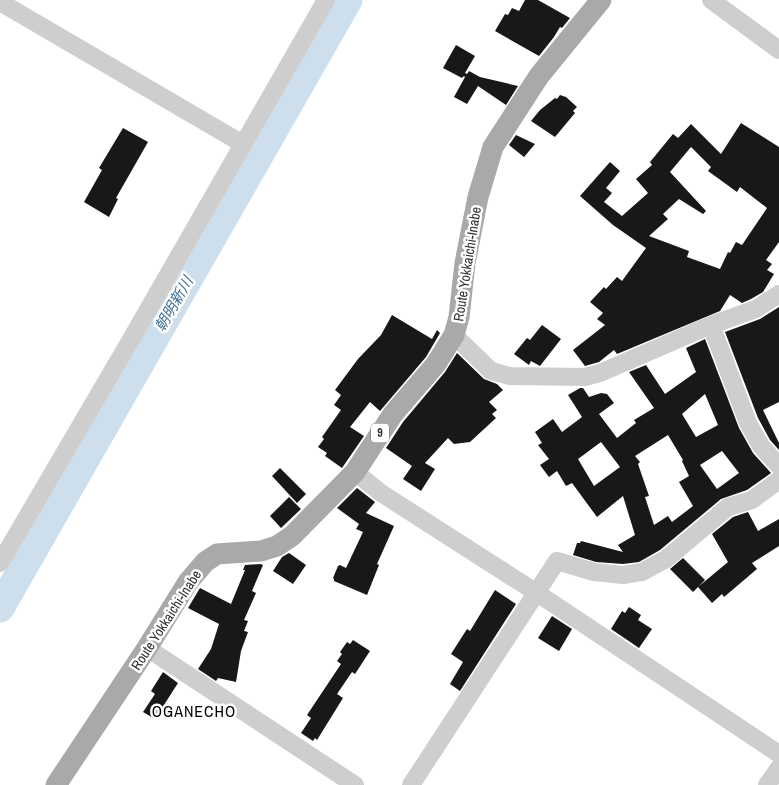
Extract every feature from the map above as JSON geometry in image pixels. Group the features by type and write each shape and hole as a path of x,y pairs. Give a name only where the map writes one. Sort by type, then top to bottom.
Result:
{"main road":[{"name":"Route Yokkaichi-Inabe","path":"56,785 147,648 188,582 205,562 217,554 261,550 277,546 292,536 355,472 392,414 436,364 454,335 459,317 465,263 478,197 493,147 539,76 601,0"}],"street":[{"path":"0,563 326,0"},
{"path":"711,0 779,50"},
{"path":"0,2 243,144"},
{"path":"454,335 491,371 510,376 585,377 600,373 711,325 756,310 779,294"},
{"path":"711,325 748,423 761,446 779,466"},
{"path":"355,472 381,493 537,593 779,754"},
{"path":"411,785 557,561 604,573 623,575 642,572 666,559 728,507 752,500 779,480"},
{"path":"147,648 356,785"},
{"path":"767,785 779,768"}],"building":[{"path":"525,0 538,0 570,18 562,28 560,27 539,56 495,31 505,14 508,15 512,8 519,11"},
{"path":"456,45 475,56 465,73 467,74 469,71 480,77 518,86 506,105 478,86 467,104 454,97 465,77 462,78 443,68"},
{"path":"560,95 566,97 577,107 573,111 575,113 555,137 531,121 540,110"},
{"path":"741,123 779,147 779,242 766,260 772,264 767,270 774,274 763,292 742,303 730,295 720,311 617,354 614,350 599,362 585,366 573,350 605,325 597,319 603,313 590,302 617,277 622,281 646,248 613,225 580,196 610,162 620,171 606,188 612,193 604,202 622,216 648,193 636,179 652,165 650,162 673,134 678,138 691,124 721,154","holes":["691,147 711,167 708,171 737,192 740,187 767,208 742,245 736,242 730,253 728,252 720,269 687,257 689,251 649,236 668,219 663,214 679,199 703,214 706,211 670,172"]},
{"path":"123,128 148,142 116,198 118,199 109,217 84,202 102,170 99,168"},
{"path":"516,135 535,144 524,157 509,145"},
{"path":"779,307 779,402 763,410 779,443 779,450 770,440 758,418 725,332 760,319"},
{"path":"392,315 432,339 437,330 440,333 426,357 380,411 370,402 350,427 364,436 342,468 325,456 327,453 318,447 324,439 322,437 341,410 334,405 341,395 335,390 358,359 381,335"},
{"path":"542,325 561,339 540,366 531,361 529,365 514,354 527,338 530,340"},
{"path":"705,339 739,428 753,453 771,473 747,490 721,499 660,550 639,562 623,564 596,562 573,555 577,543 581,541 623,552 618,545 635,535 623,496 597,517 572,483 566,486 557,471 549,477 540,465 549,459 538,445 542,443 535,432 553,419 562,432 582,417 568,395 583,388 589,397 601,393 607,394 614,403 599,414 617,438 636,423 634,420 654,408 629,372 646,365 665,394 696,372 686,348","holes":["705,394 718,425 696,437 682,414","668,435 683,460 689,476 679,482 693,506 672,522 668,516 654,525 645,497 649,496 638,464 640,462 635,456","601,442 620,467 594,486 578,459","722,451 739,473 717,489 700,465"]},
{"path":"457,353 484,379 497,384 503,390 489,402 497,410 492,414 496,418 470,442 454,444 448,438 425,463 435,469 421,491 403,479 412,466 386,448 403,422 445,372"},
{"path":"280,468 306,494 297,503 272,476"},
{"path":"357,488 375,502 366,513 394,526 377,564 379,565 367,595 334,581 333,578 338,566 346,568 363,532 356,529 359,524 337,508"},
{"path":"289,497 301,509 281,528 270,516"},
{"path":"748,512 758,531 779,519 779,546 752,563 757,569 724,597 722,594 712,603 698,587 728,562 712,534 733,517"},
{"path":"289,553 306,565 293,584 273,571 282,557"},
{"path":"683,558 705,580 693,592 670,569"},
{"path":"245,565 263,565 252,591 256,593 244,620 248,621 244,631 248,632 241,651 236,682 218,678 216,681 198,669 211,649 219,624 188,608 200,588 231,604 245,570 243,570"},
{"path":"495,590 516,604 460,691 450,684 463,662 451,654 467,629 470,631"},
{"path":"629,607 641,615 638,620 652,629 639,648 611,629 622,611 625,613"},
{"path":"552,616 572,629 559,651 538,638"},
{"path":"353,640 370,651 355,674 352,672 337,694 343,698 317,740 315,738 313,741 301,733 311,718 307,715 341,664 337,661 342,654 340,652 347,642 350,644"},
{"path":"163,672 178,683 155,719 143,712 155,694 151,691"}],"waterway":[{"name":"朝明新川","path":"0,608 348,0"}],"district":[{"name":"OGANECHO","path":"194,711"}]}
